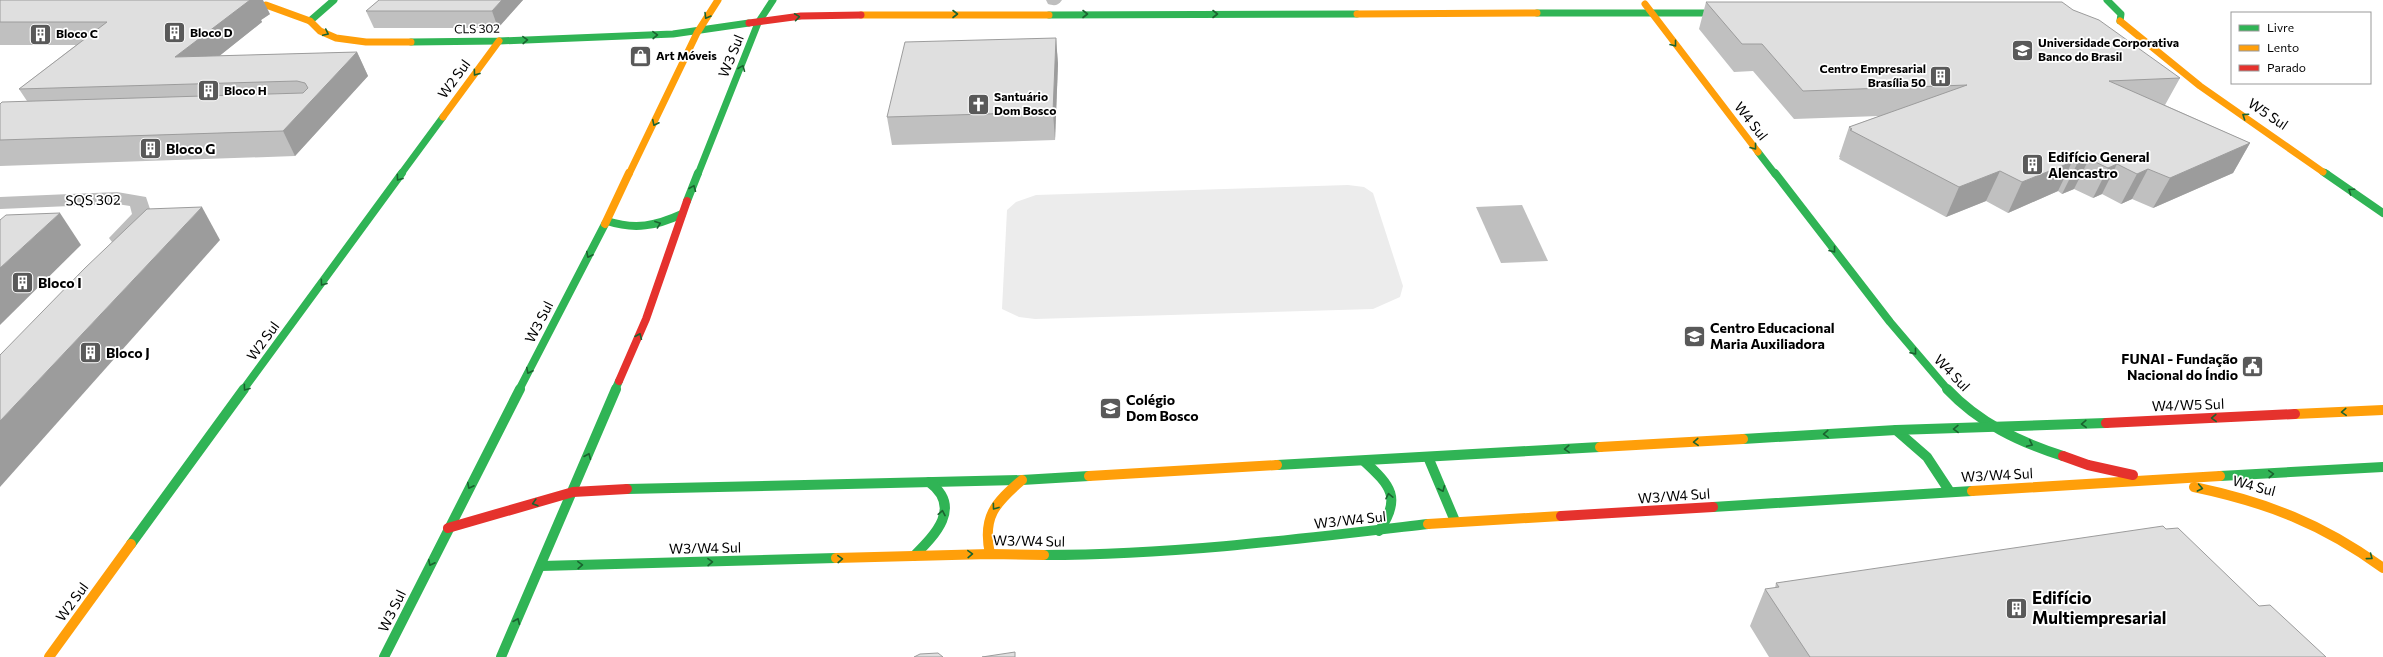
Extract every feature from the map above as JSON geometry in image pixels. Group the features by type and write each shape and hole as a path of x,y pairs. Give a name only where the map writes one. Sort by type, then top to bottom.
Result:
{"main road":[{"path":"310,21 334,0"},
{"name":"W3 Sul","path":"384,657 448,528 607,221 697,32 718,0"},
{"name":"W3 Sul","path":"502,657 646,319 682,214 758,23 773,0"},
{"name":"W4 Sul","path":"1642,0 1651,14 1854,278 1930,372 1958,400 1995,428 2038,448 2088,465 2246,497 2288,510 2317,523 2350,542 2383,568"},
{"path":"2107,0 2121,14 2120,21 2110,23"},
{"name":"CLS 302","path":"287,1 262,5 310,21 320,31 336,38 366,42 499,41 697,32"},
{"path":"697,32 758,23 832,15 940,11 1182,10 1651,14 1741,13"},
{"name":"W5 Sul","path":"2120,21 2200,86 2383,213"},
{"name":"W2 Sul","path":"49,657 499,41"},
{"path":"607,221 627,228 641,229 656,225 682,214"},
{"name":"W4/W5 Sul","path":"1995,428 2383,410"},
{"path":"448,528 573,492 616,489 1022,480 1896,430 1995,428"},
{"path":"1896,430 1915,443 1932,458 1943,475 1950,492"},
{"path":"1428,457 1455,521"},
{"path":"1364,461 1378,473 1389,492 1392,511 1379,531"},
{"path":"2162,481 2383,467"},
{"path":"990,554 984,538 984,526 992,509 1006,493 1022,480"},
{"name":"W3/W4 Sul","path":"541,566 990,554 1086,556 1205,550 1455,521 1627,513 1950,492 2162,481"},
{"path":"914,556 937,532 945,510 941,493 929,482"}],"street":[{"name":"SQS 302","path":"0,203 117,198 139,201 142,214 104,253"}],"shaded area":[{"path":"1348,185 1364,187 1373,193 1403,286 1400,297 1373,309 1035,319 1019,317 1002,309 1007,210 1016,202 1036,195"},
{"path":"1522,205 1548,261 1501,263 1476,207"}],"building":[{"path":"0,0 250,0 175,57 357,52 283,131 0,140 0,104 2,102 303,93 308,88 305,83 297,81 19,89 107,22 0,22"},
{"path":"379,0 502,0 492,11 366,11"},
{"path":"1706,2 2062,2 2073,10 2099,20 2180,78 2109,81 2250,143 2170,178 2148,169 2137,174 2117,164 2108,168 2089,159 2077,164 2072,162 2022,182 2000,171 1959,187 1850,130 1852,129 1849,127 1967,85 1803,91 1762,44 1742,44"},
{"name":"Santuário Dom Bosco","path":"1056,38 1053,112 887,117 905,42"},
{"path":"202,207 0,421 0,355 85,268 147,209"},
{"path":"60,213 0,268 0,220 6,215"},
{"path":"2163,526 2166,529 2178,528 2259,606 2270,605 2326,657 1810,657 1765,589 1779,587 1776,583"},
{"path":"1015,652 1015,657 982,657"},
{"path":"938,653 943,657 914,657 920,654"}],"traffic: fast":[{"path":"310,21 334,0"},
{"path":"687,201 758,23 773,0"},
{"path":"2107,0 2121,14 2120,21"},
{"path":"1537,13 1733,13"},
{"path":"1049,15 1357,14"},
{"path":"411,42 499,41 673,34 749,23"},
{"path":"131,544 443,117"},
{"path":"1758,152 1890,322 1951,394 1965,407 1996,428 2029,444 2063,456"},
{"path":"2323,172 2383,213"},
{"path":"607,221 637,227 654,225 682,214"},
{"path":"384,657 448,528 605,224"},
{"path":"501,657 619,381"},
{"path":"1743,439 1896,430 2106,423"},
{"path":"1896,430 1913,443 1934,465 1950,492"},
{"path":"1277,465 1600,447"},
{"path":"1428,457 1455,521"},
{"path":"1364,461 1380,477 1392,497 1390,515 1379,531"},
{"path":"2220,476 2383,467"},
{"path":"627,489 1022,480 1089,476"},
{"path":"914,556 927,543 939,527 945,510 945,501 941,492 929,482"},
{"path":"1713,507 1972,491"},
{"path":"1044,555 1092,555 1189,550 1285,541 1428,524"},
{"path":"541,566 836,558"}],"traffic: slow":[{"path":"605,224 697,33 718,0"},
{"path":"1645,4 1758,152"},
{"path":"266,5 310,21 320,31 336,38 366,42 411,42"},
{"path":"1357,14 1537,13"},
{"path":"861,15 1049,15"},
{"path":"2120,21 2200,86 2323,172"},
{"path":"443,117 499,41"},
{"path":"2295,414 2383,410"},
{"path":"1600,447 1743,439"},
{"path":"1089,476 1277,465"},
{"path":"1972,491 2220,476"},
{"path":"990,554 987,541 988,520 997,504 1022,480"},
{"path":"2194,487 2246,499 2294,515 2339,537 2383,568"},
{"path":"1428,524 1561,516"},
{"path":"49,657 131,544"},
{"path":"836,558 990,554 1044,555"}],"traffic: jam":[{"path":"749,23 801,16 861,15"},
{"path":"619,381 646,319 687,201"},
{"path":"2106,423 2295,414"},
{"path":"2063,456 2088,465 2133,475"},
{"path":"448,528 573,492 627,489"},
{"path":"1561,516 1713,507"}],"place":[{"name":"Bloco D","path":"174,33"},
{"name":"Bloco C","path":"41,34"},
{"name":"Universidade Corporativa Banco do Brasil","path":"2022,50"},
{"name":"Art Móveis","path":"640,56"},
{"name":"Centro Empresarial Brasília 50","path":"1941,76"},
{"name":"Bloco H","path":"209,91"},
{"name":"Santuário Dom Bosco","path":"979,104"},
{"name":"Bloco G","path":"151,149"},
{"name":"Edifício General Alencastro","path":"2033,165"},
{"name":"Bloco I","path":"22,283"},
{"name":"Centro Educacional Maria Auxiliadora","path":"1695,336"},
{"name":"Bloco J","path":"90,353"},
{"name":"FUNAI - Fundação Nacional do Índio","path":"2253,367"},
{"name":"Colégio Dom Bosco","path":"1111,408"},
{"name":"Edifício Multiempresarial","path":"2017,608"}]}
